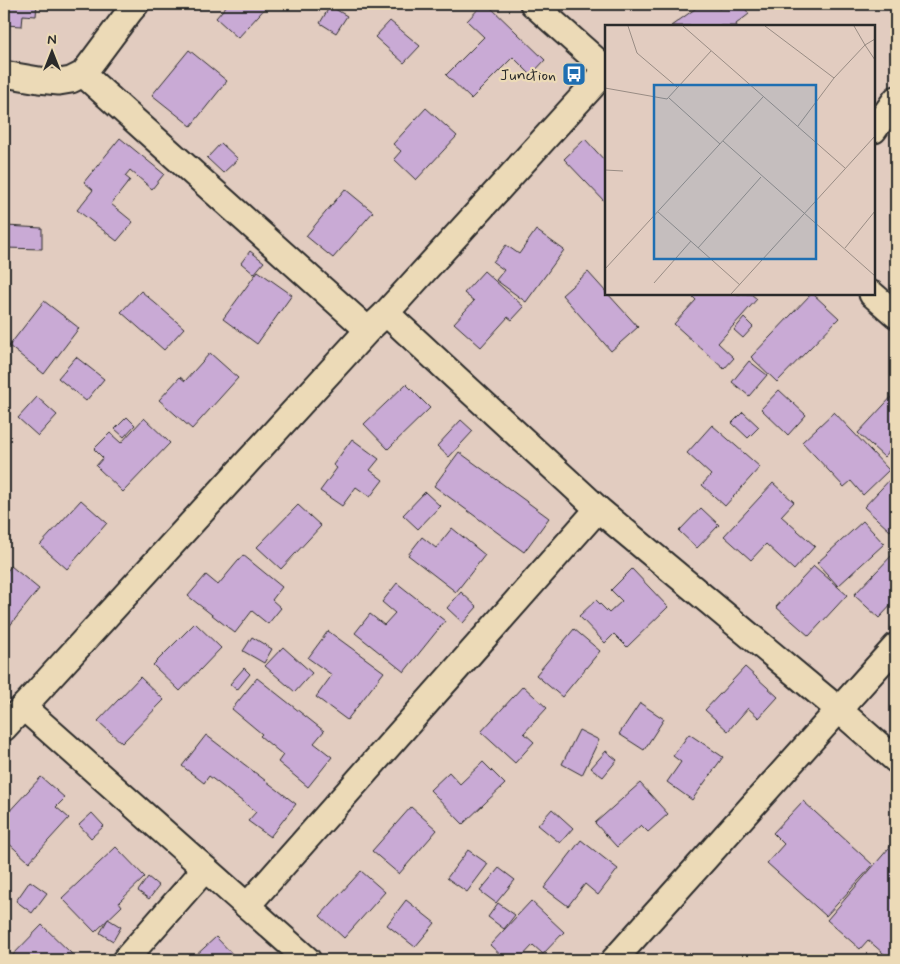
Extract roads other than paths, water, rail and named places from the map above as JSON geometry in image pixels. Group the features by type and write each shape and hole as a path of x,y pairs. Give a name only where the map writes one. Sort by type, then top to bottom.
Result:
{"street":[{"path":"532,4 605,69"},
{"path":"4,74 60,82 71,80 83,74 129,6"},
{"path":"4,728 368,330 386,313 605,71"},
{"path":"83,74 368,330"},
{"path":"875,129 896,100"},
{"path":"873,295 896,315"},
{"path":"386,313 598,509 839,710 896,760"},
{"path":"247,906 598,509"},
{"path":"614,960 896,646"},
{"path":"23,707 308,960"},
{"path":"125,960 205,869"}],"place":[{"name":"Junction","path":"574,74"}]}
